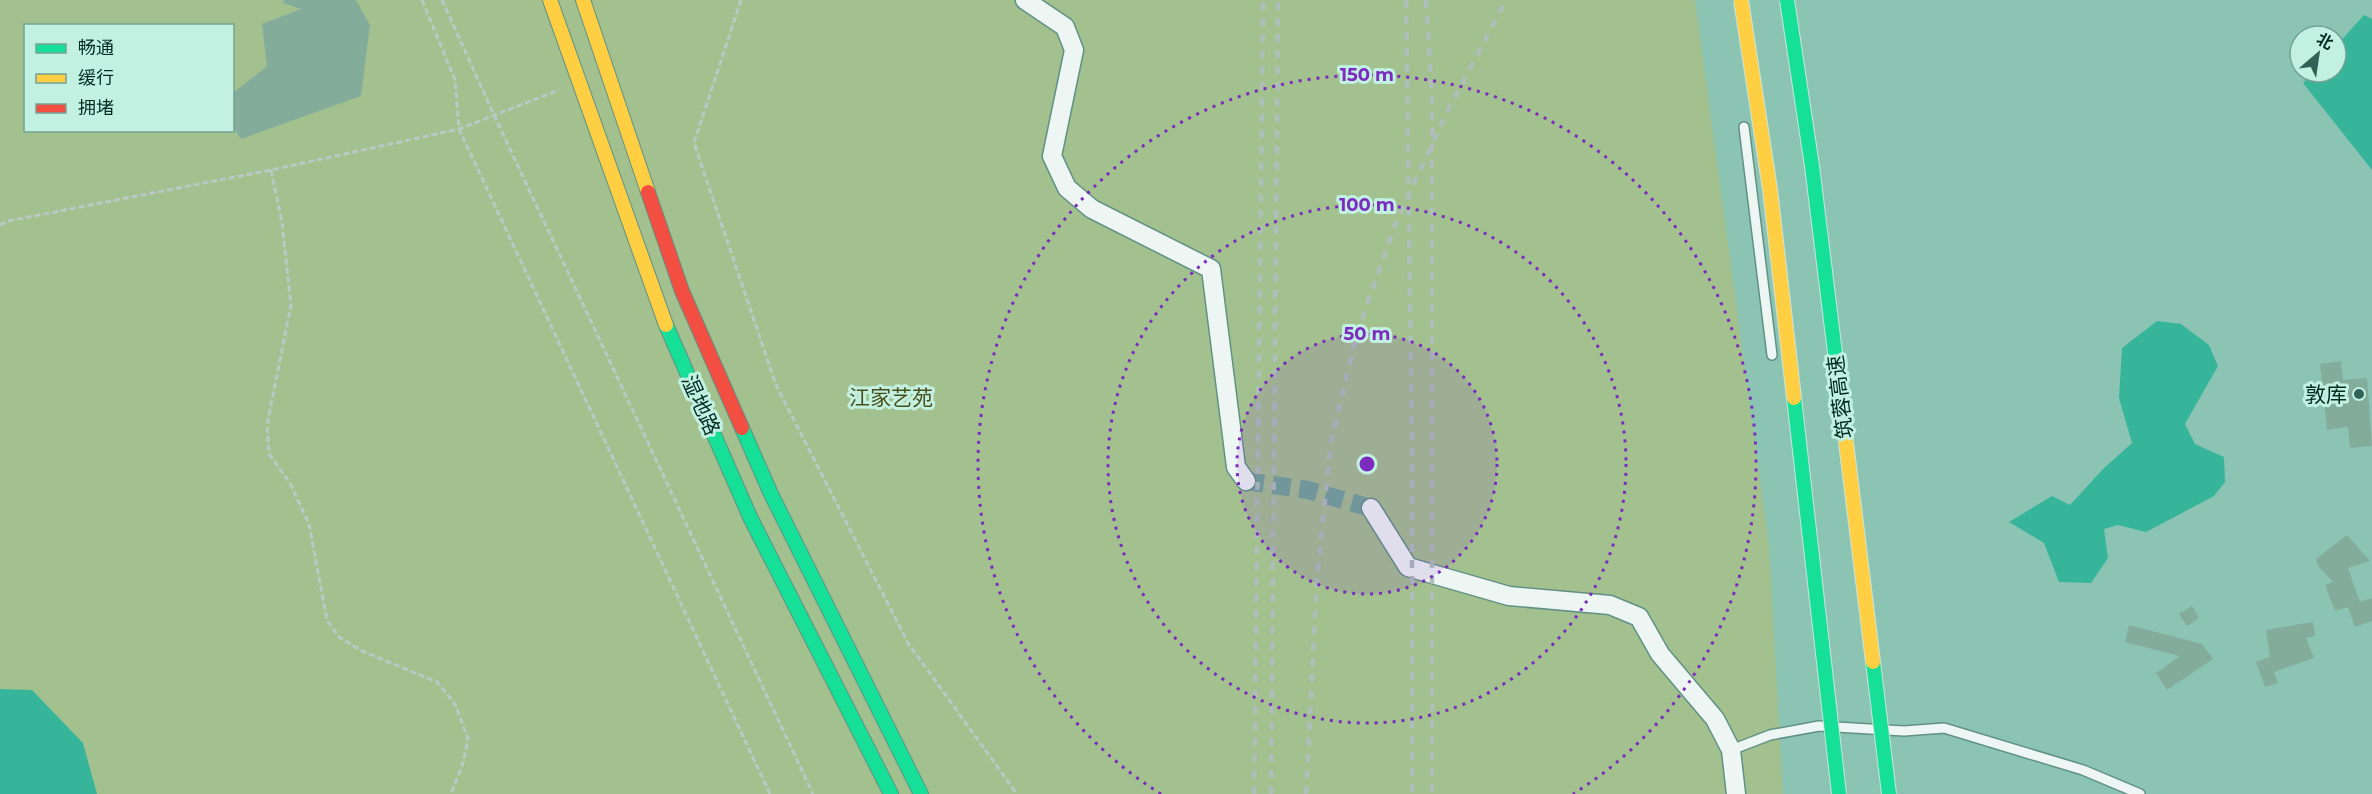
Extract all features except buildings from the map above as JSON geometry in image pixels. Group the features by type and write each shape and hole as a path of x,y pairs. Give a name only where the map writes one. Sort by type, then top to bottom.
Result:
{"main road":[{"name":"湿地路","path":"550,0 670,335 750,517 891,794"},
{"name":"湿地路","path":"583,0 682,291 771,494 921,794"},
{"path":"1741,0 1770,189 1839,794"},
{"name":"筑蓉高速","path":"1787,0 1812,166 1889,794"}],"street":[{"path":"1025,0 1065,27 1074,50 1052,156 1067,188 1092,210 1211,269 1236,467 1246,481"},
{"path":"1371,508 1408,567 1509,596 1610,605 1640,617 1660,654 1715,719 1731,750 1736,794"}],"lane":[{"path":"1743,122 1774,369"},
{"path":"1817,715 1820,738"},
{"path":"1731,750 1770,735 1819,726 1904,731 1944,729 2083,770 2140,794"}],"path":[{"path":"422,0 455,80 459,129 770,794"},
{"path":"442,0 813,794"},
{"path":"741,0 694,143 776,385 908,643 1017,794"},
{"path":"0,225 8,220 271,170 459,129 578,83"},
{"path":"271,170 282,223 291,305 267,425 269,454 290,483 309,524 327,620 339,637 362,651 437,682 455,704 468,739 463,763 451,794"}],"green space":[{"name":"江家艺苑","path":"0,0 1695,0 1769,546 1783,794 0,794"}],"shaded area":[{"path":"2364,15 2372,19 2372,170 2304,84 2348,84 2348,33"},
{"path":"2157,321 2181,324 2209,345 2218,366 2185,424 2195,444 2224,457 2225,482 2214,496 2146,532 2118,525 2104,529 2108,558 2091,583 2059,582 2044,543 2009,522 2052,496 2070,505 2103,469 2132,443 2119,398 2122,348"},
{"path":"0,689 32,690 83,743 97,794 0,794"}],"tunnel":[{"path":"1246,481 1308,490 1371,508"}],"railway":[{"path":"1254,794 1263,0"},
{"path":"1271,794 1278,0"},
{"path":"1406,0 1412,441 1412,794"},
{"path":"1426,0 1432,94 1432,794"},
{"path":"1306,794 1317,579 1331,442 1357,333 1396,222 1450,106 1506,0"}],"traffic: fast":[{"path":"1787,0 1812,166 1846,442"},
{"path":"666,325 750,517 891,794"},
{"path":"1794,398 1839,794"},
{"path":"742,428 771,494 921,794"},
{"path":"1873,662 1889,794"}],"traffic: slow":[{"path":"550,0 666,325"},
{"path":"583,0 648,192"},
{"path":"1741,0 1770,189 1794,398"},
{"path":"1846,442 1873,662"}],"traffic: jam":[{"path":"648,192 682,291 742,428"}],"place":[{"name":"敦库","path":"2359,394"}]}
